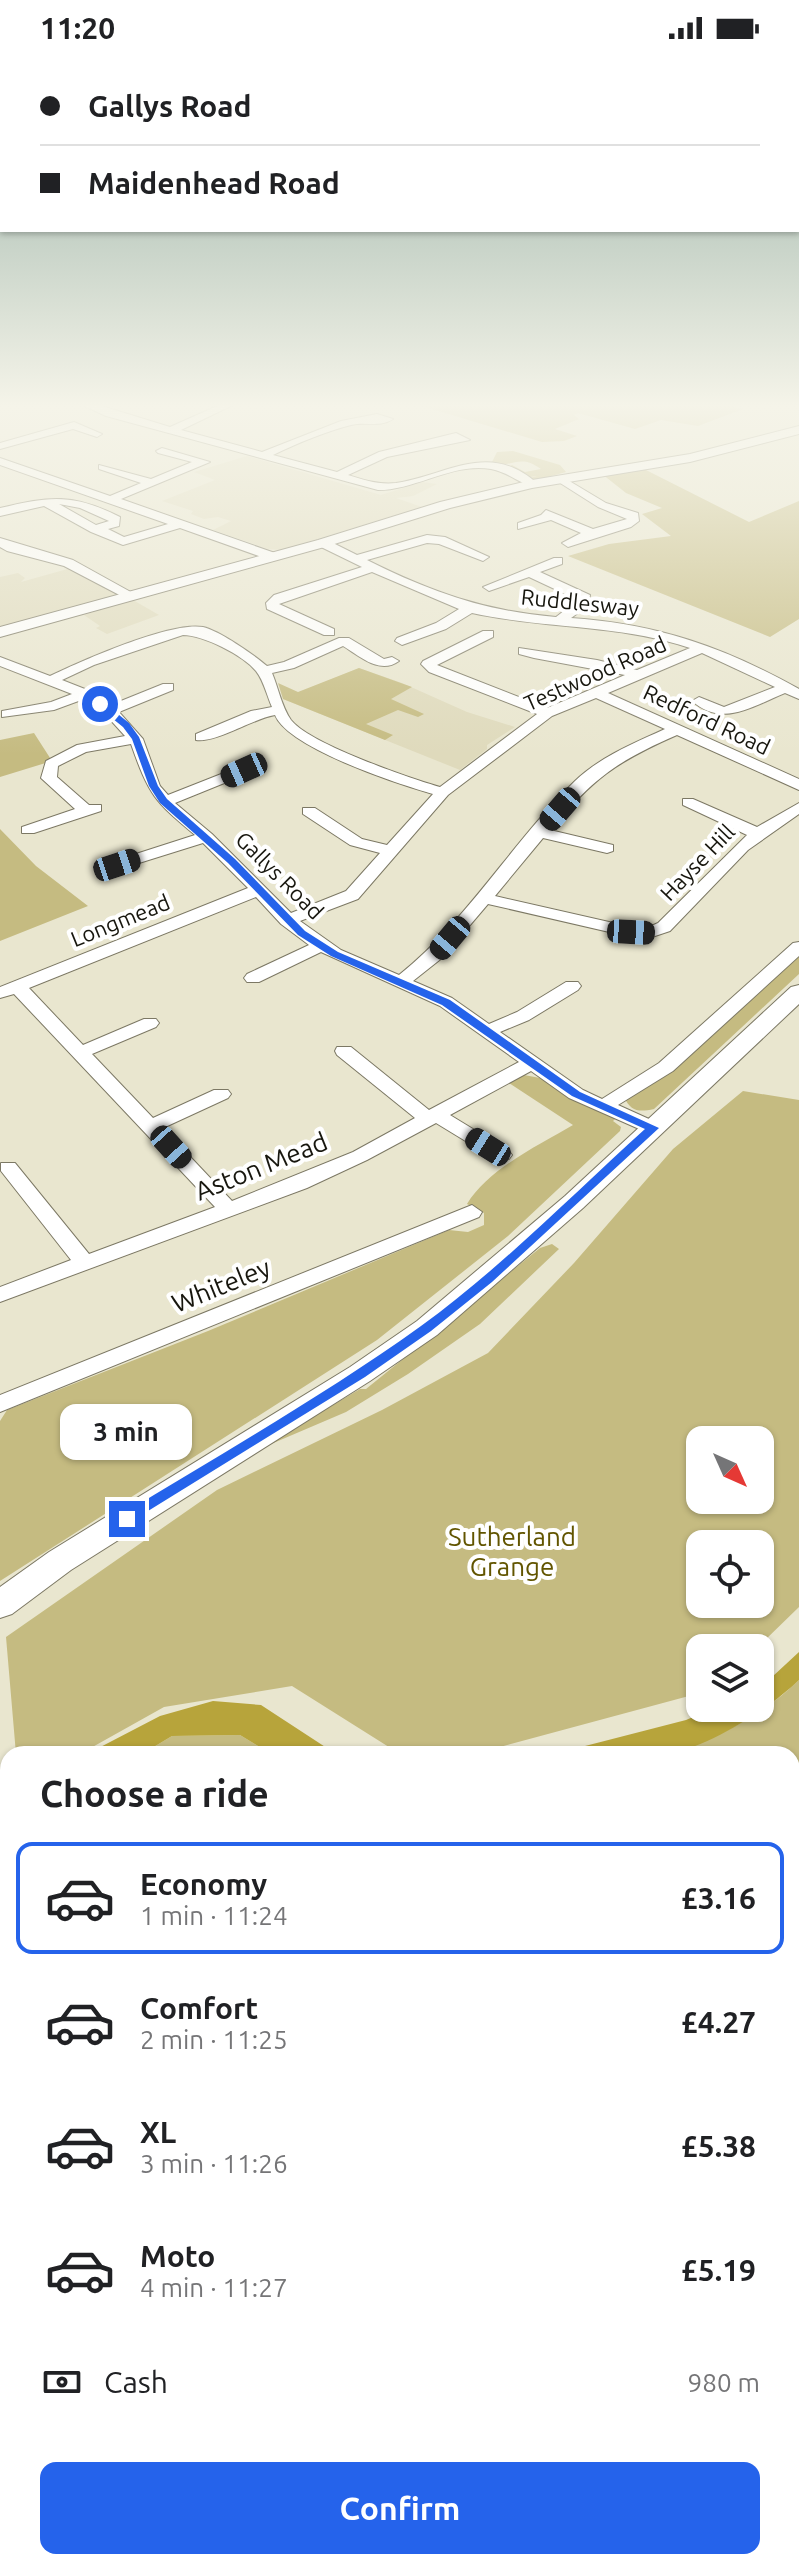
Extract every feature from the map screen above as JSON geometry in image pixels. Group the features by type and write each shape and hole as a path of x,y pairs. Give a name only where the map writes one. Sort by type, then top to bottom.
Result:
{"main road":[{"path":"0,632 394,520"},
{"path":"0,1605 60,1561 360,1374 427,1328 487,1279 799,992"}],"street":[{"path":"79,520 95,529 116,520"},
{"path":"170,520 271,556"},
{"path":"522,526 535,520"},
{"path":"561,520 592,533"},
{"path":"568,543 633,520"},
{"path":"123,541 181,524"},
{"path":"103,531 146,553"},
{"path":"356,559 427,539 441,540 477,557"},
{"path":"0,542 15,550 47,555 132,596"},
{"name":"Ruddlesway","path":"323,543 470,608 650,632 704,647 792,691"},
{"path":"0,556 15,550"},
{"path":"495,586 558,561"},
{"path":"326,630 274,609 272,603 374,567"},
{"path":"529,572 585,598 559,621"},
{"path":"413,639 470,608"},
{"path":"52,680 89,662 182,631 202,631 253,661 264,671 285,722 307,739 403,781 443,792"},
{"path":"488,634 428,664 547,713"},
{"path":"264,671 289,665 344,641 383,664 392,661"},
{"name":"Testwood Road","path":"287,920 352,895 365,884 389,851 443,792 547,713 704,647"},
{"path":"529,651 615,667 639,676"},
{"name":"Gallys Road","path":"0,661 85,694 110,711 136,739 153,786 164,801 206,837 287,920 320,946 446,1002 576,1094 653,1128"},
{"path":"110,711 167,687"},
{"name":"Ruddlesway","path":"699,701 724,712 792,691"},
{"name":"Redford Road","path":"597,693 799,785"},
{"path":"7,714 54,706 85,694"},
{"path":"201,737 256,714 278,710"},
{"path":"401,982 436,954 599,768 678,729"},
{"path":"37,826 91,810 49,778 51,764 82,748 136,739"},
{"path":"164,801 190,794 244,770"},
{"path":"689,805 756,833"},
{"name":"Hayse Hill","path":"483,898 631,932 649,933 664,927 756,833 799,808"},
{"path":"312,815 356,842 389,851"},
{"path":"540,833 607,848"},
{"path":"596,863 621,835"},
{"path":"117,865 206,837"},
{"name":"Longmead","path":"8,990 258,890"},
{"path":"253,978 320,946"},
{"path":"605,1107 615,1097 675,1060 799,947"},
{"path":"487,1031 523,1016 572,985"},
{"path":"8,990 81,1052 229,1210"},
{"path":"81,1052 150,1023"},
{"path":"344,1051 431,1116 496,1148"},
{"name":"Aston Mead","path":"0,1295 324,1172 531,1063"},
{"path":"152,1126 222,1094"},
{"path":"8,1167 85,1263"},
{"name":"Whiteley","path":"0,1404 468,1217"}],"shaded area":[{"path":"378,520 281,550 268,549 213,530 231,521"},
{"path":"71,568 123,594 0,628 0,577 18,573 25,578 21,582"},
{"path":"133,600 159,615 107,634 84,615"},
{"path":"359,668 467,712 515,727 487,745 487,749 460,770 283,699"},
{"path":"799,1652 799,1680 774,1701 774,1675"},
{"path":"213,1701 261,1705 324,1746 258,1746 240,1735 172,1736 155,1746 102,1746 160,1716"},
{"path":"686,1720 743,1722 694,1746 585,1746"}],"green space":[{"path":"650,520 799,520 799,619 770,637 568,556 609,544 671,536"},
{"path":"359,668 412,687 391,699 424,714 418,717 398,710 366,724 393,735 385,740 283,699 278,683 298,692"},
{"path":"34,733 52,761 0,777 0,740"},
{"path":"0,829 36,866 88,906 0,941"},
{"path":"799,953 799,974 654,1109 640,1110 630,1106 624,1097"},
{"path":"524,1075 540,1078 569,1097 616,1118 613,1121 621,1127 620,1131 508,1236 377,1340 0,1581 0,1421 7,1410 208,1331 449,1230 468,1232 484,1225 484,1213 467,1204 476,1191 515,1159 573,1125 509,1083"},
{"name":"Sutherland Grange","path":"743,1091 799,1100 799,1607 771,1634 686,1634 686,1697 504,1746 387,1746 292,1686 164,1707 94,1746 15,1746 6,1637 217,1490 382,1410 488,1353 574,1263 673,1149"},
{"path":"552,1244 559,1249 480,1324 346,1412 257,1450 360,1389 366,1389 540,1248"},
{"path":"799,1680 799,1746 690,1746 742,1722 774,1722 774,1701"},
{"path":"240,1735 258,1746 155,1746 172,1736"}],"route":[{"path":"100,704 126,725 136,739 153,786 164,801 206,837 302,933 335,954 446,1002 576,1094 653,1128 487,1279 427,1328 360,1374 127,1519"}]}
